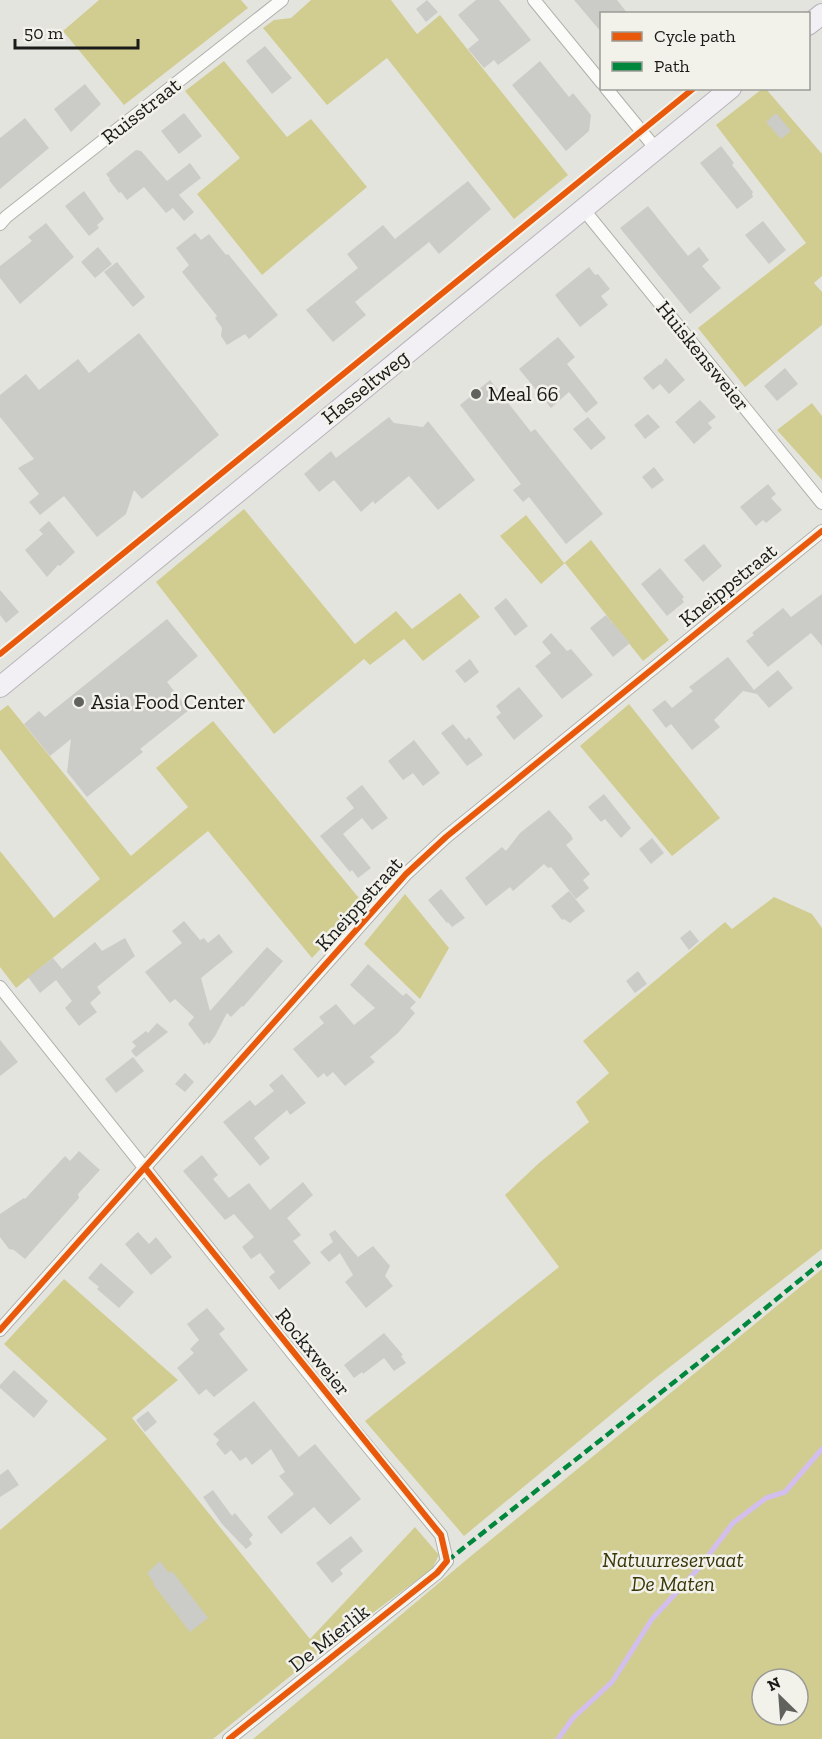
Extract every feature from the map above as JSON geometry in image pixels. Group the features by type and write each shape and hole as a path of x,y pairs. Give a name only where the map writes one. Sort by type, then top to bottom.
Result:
{"main road":[{"path":"810,23 822,14"},
{"name":"Hasseltweg","path":"0,687 729,90"}],"street":[{"name":"Ruisstraat","path":"0,224 282,0"},
{"path":"534,0 600,81"},
{"path":"608,90 656,150"},
{"name":"Huiskensweier","path":"584,210 822,502"},
{"name":"Kneippstraat","path":"0,1330 406,873 446,837 822,531"},
{"name":"Rockxweier","path":"0,987 441,1535 447,1561"},
{"name":"De Mierlik","path":"229,1739 437,1573 447,1561"}],"green space":[{"path":"99,0 241,0 248,8 124,105 63,31"},
{"path":"311,0 391,0 417,34 440,15 568,175 514,219 387,58 327,105 263,28 274,20 291,18"},
{"path":"224,61 287,137 311,119 367,187 262,275 197,194 240,158 185,91"},
{"path":"761,90 767,90 822,154 822,276 814,283 822,292 822,325 745,387 698,328 806,243 716,125"},
{"path":"812,403 822,416 822,480 777,430"},
{"path":"244,509 355,644 396,611 412,629 460,593 480,617 423,661 404,639 370,665 364,659 274,734 156,582"},
{"path":"526,515 564,563 591,540 669,640 643,661 565,563 541,584 500,536"},
{"path":"629,704 720,818 672,856 580,746"},
{"path":"8,705 131,856 188,807 156,768 213,721 363,903 312,958 208,831 16,988 0,967 0,851 54,918 100,879 0,749 0,711"},
{"path":"405,894 449,948 420,999 364,944"},
{"path":"774,897 812,914 822,928 822,1249 653,1380 464,1536 365,1421 559,1267 505,1195 539,1163 589,1122 576,1102 609,1073 583,1041 725,922 732,929"},
{"name":"Natuurreservaat De Maten","path":"822,1269 822,1739 253,1739 471,1556"},
{"path":"64,1279 178,1380 132,1418 310,1639 415,1527 439,1555 432,1569 320,1652 213,1739 0,1739 0,1530 107,1439 4,1344"}],"building":[{"path":"427,0 438,12 426,22 416,9"},
{"path":"476,0 499,0 531,40 498,65 494,60 484,68 468,49 479,40 458,15"},
{"path":"574,0 617,0 626,12 600,12 600,31"},
{"path":"265,46 292,78 272,94 246,61"},
{"path":"540,61 569,97 573,93 591,115 589,131 566,151 512,85"},
{"path":"85,84 101,104 71,132 54,109"},
{"path":"184,113 202,136 179,154 161,131"},
{"path":"776,113 791,131 781,139 766,122"},
{"path":"25,118 49,148 0,189 0,138"},
{"path":"721,146 734,163 732,165 753,192 753,197 737,209 700,163"},
{"path":"136,150 141,151 167,181 190,163 201,178 179,195 194,212 184,221 173,208 166,213 144,187 127,200 109,180 106,174"},
{"path":"468,181 491,209 439,254 429,242 355,302 366,315 333,342 306,310 358,268 347,254 383,225 395,239"},
{"path":"84,191 104,219 97,225 99,228 89,236 65,206"},
{"path":"648,206 688,256 699,247 709,260 702,266 721,288 690,314 620,228"},
{"path":"763,221 786,250 769,264 745,235"},
{"path":"46,223 74,257 20,304 0,278 0,266 32,241 28,237"},
{"path":"195,233 201,240 209,234 278,315 249,339 245,334 227,345 221,336 222,328 215,318 217,316 182,272 189,265 176,248"},
{"path":"98,247 112,264 95,278 81,262"},
{"path":"117,262 145,297 133,307 104,272"},
{"path":"589,267 610,289 601,296 608,305 580,327 555,295"},
{"path":"139,333 219,435 142,499 134,490 126,514 97,537 64,496 40,515 29,502 39,494 18,468 34,459 0,417 0,395 26,374 39,390 78,359 89,373"},
{"path":"558,337 575,357 567,364 598,403 586,413 569,392 551,408 519,369"},
{"path":"666,358 685,380 669,394 660,384 653,390 643,378 661,365"},
{"path":"785,368 798,384 777,401 764,386"},
{"path":"490,380 531,432 535,429 603,514 566,544 529,497 523,502 513,490 521,484 460,405"},
{"path":"700,400 716,417 708,423 712,428 694,444 675,422"},
{"path":"648,414 660,427 645,439 634,425"},
{"path":"389,417 394,423 423,427 428,421 475,480 438,510 409,476 375,504 373,501 361,512 334,480 319,492 304,474 331,451 336,458"},
{"path":"588,417 606,438 591,450 573,429"},
{"path":"654,467 664,480 652,489 642,477"},
{"path":"768,484 776,494 771,498 782,510 766,523 763,520 756,526 740,507"},
{"path":"49,521 75,552 47,577 25,550 43,534 39,530"},
{"path":"704,544 722,566 703,582 684,560"},
{"path":"660,568 684,597 682,599 684,602 667,616 641,584"},
{"path":"0,590 19,612 6,623 0,615"},
{"path":"822,594 822,646 811,633 768,667 746,641 754,635 752,633 783,608 791,617"},
{"path":"506,598 528,626 515,636 494,608"},
{"path":"606,615 630,643 613,657 590,628"},
{"path":"167,619 198,656 167,682 189,710 140,749 143,752 87,797 67,772 71,739 50,756 24,724 39,711 45,717"},
{"path":"551,633 567,651 571,649 593,675 562,699 535,666 551,653 542,642"},
{"path":"728,657 754,690 778,670 793,688 769,708 757,694 743,691 714,720 720,727 692,750 671,724 666,728 652,710 665,700 672,708 693,691 689,687"},
{"path":"470,659 479,672 465,683 455,671"},
{"path":"519,687 543,716 514,740 496,717 501,713 496,706"},
{"path":"453,724 466,740 469,737 483,755 467,766 441,733"},
{"path":"414,740 440,773 423,786 413,773 403,780 388,761"},
{"path":"362,785 388,818 372,830 362,818 343,834 371,868 358,878 352,870 350,872 320,836 354,808 346,798"},
{"path":"604,794 631,828 621,838 605,819 601,822 588,807"},
{"path":"549,810 571,835 573,839 566,845 590,874 583,880 589,888 576,899 551,867 548,868 544,864 513,891 510,887 486,906 465,878 502,847 506,851 520,833"},
{"path":"652,838 664,853 651,864 639,849"},
{"path":"441,889 465,918 452,927 428,900"},
{"path":"569,891 585,911 570,923 562,920 551,906"},
{"path":"184,921 200,940 204,938 208,943 219,934 233,952 201,978 210,1011 267,947 283,961 243,1007 231,1017 227,1013 215,1036 209,1044 207,1042 204,1045 188,1024 194,1017 175,999 170,1003 145,972 182,943 172,931"},
{"path":"690,930 699,941 689,950 680,938"},
{"path":"125,938 135,956 97,987 101,993 90,1003 97,1012 79,1026 65,1008 72,1001 56,980 40,993 28,977 53,958 62,969 95,942 102,951"},
{"path":"368,964 403,996 406,993 416,1002 410,1008 415,1013 398,1033 370,1057 375,1062 345,1086 333,1072 327,1077 324,1073 318,1078 293,1049 324,1023 319,1017 336,1004 354,1025 375,1008 350,985"},
{"path":"638,971 647,984 635,993 626,981"},
{"path":"157,1023 168,1032 136,1057 131,1051 136,1046 132,1042 146,1031 148,1033"},
{"path":"0,1040 18,1062 0,1076"},
{"path":"133,1057 144,1071 116,1093 105,1079"},
{"path":"185,1073 194,1082 185,1092 175,1084"},
{"path":"282,1074 306,1103 290,1115 287,1110 254,1138 270,1158 260,1166 223,1122 250,1100 255,1106 274,1091 269,1085"},
{"path":"79,1151 100,1170 78,1194 79,1198 25,1259 14,1250 9,1249 0,1237 0,1214 25,1199 65,1156 70,1161"},
{"path":"202,1155 218,1175 213,1179 229,1198 249,1183 270,1210 303,1182 313,1195 287,1218 301,1235 293,1241 311,1263 279,1290 269,1277 275,1272 260,1253 251,1259 242,1247 254,1237 234,1214 225,1220 183,1171"},
{"path":"335,1230 358,1257 373,1246 390,1266 385,1276 393,1286 366,1308 345,1282 353,1275 340,1253 329,1262 320,1252 333,1242 329,1234"},
{"path":"138,1232 149,1244 156,1237 172,1257 151,1275 125,1244"},
{"path":"101,1263 134,1292 119,1308 88,1278"},
{"path":"207,1308 225,1329 219,1334 248,1370 214,1397 206,1389 199,1395 177,1368 194,1353 190,1349 199,1340 187,1324"},
{"path":"384,1333 403,1355 401,1356 406,1363 394,1371 384,1358 354,1378 344,1365"},
{"path":"14,1370 48,1401 34,1418 0,1388 0,1385"},
{"path":"254,1401 299,1457 315,1444 361,1499 330,1525 314,1507 281,1534 267,1517 294,1494 279,1476 285,1472 271,1449 252,1465 246,1457 240,1461 231,1450 225,1455 216,1444 219,1440 213,1434"},
{"path":"148,1411 157,1422 145,1432 136,1420"},
{"path":"8,1469 19,1485 0,1497 0,1475"},
{"path":"213,1490 232,1516 235,1513 253,1535 249,1539 252,1544 246,1549 222,1524 203,1497"},
{"path":"351,1536 363,1551 340,1570 343,1574 332,1583 316,1563"},
{"path":"160,1561 169,1573 172,1571 208,1618 190,1632 147,1573"}],"waterway":[{"path":"558,1739 573,1718 612,1682 652,1619 698,1569 733,1523 766,1498 785,1492 822,1449"}],"marked path":[{"path":"447,1561 697,1364 822,1262"}],"cycle path":[{"path":"0,654 692,90"},
{"path":"0,1330 406,874 446,837 822,531"},
{"path":"145,1168 441,1535 447,1561 437,1573 229,1739"}],"place":[{"name":"Meal 66","path":"476,394"},
{"name":"Asia Food Center","path":"79,702"}]}
